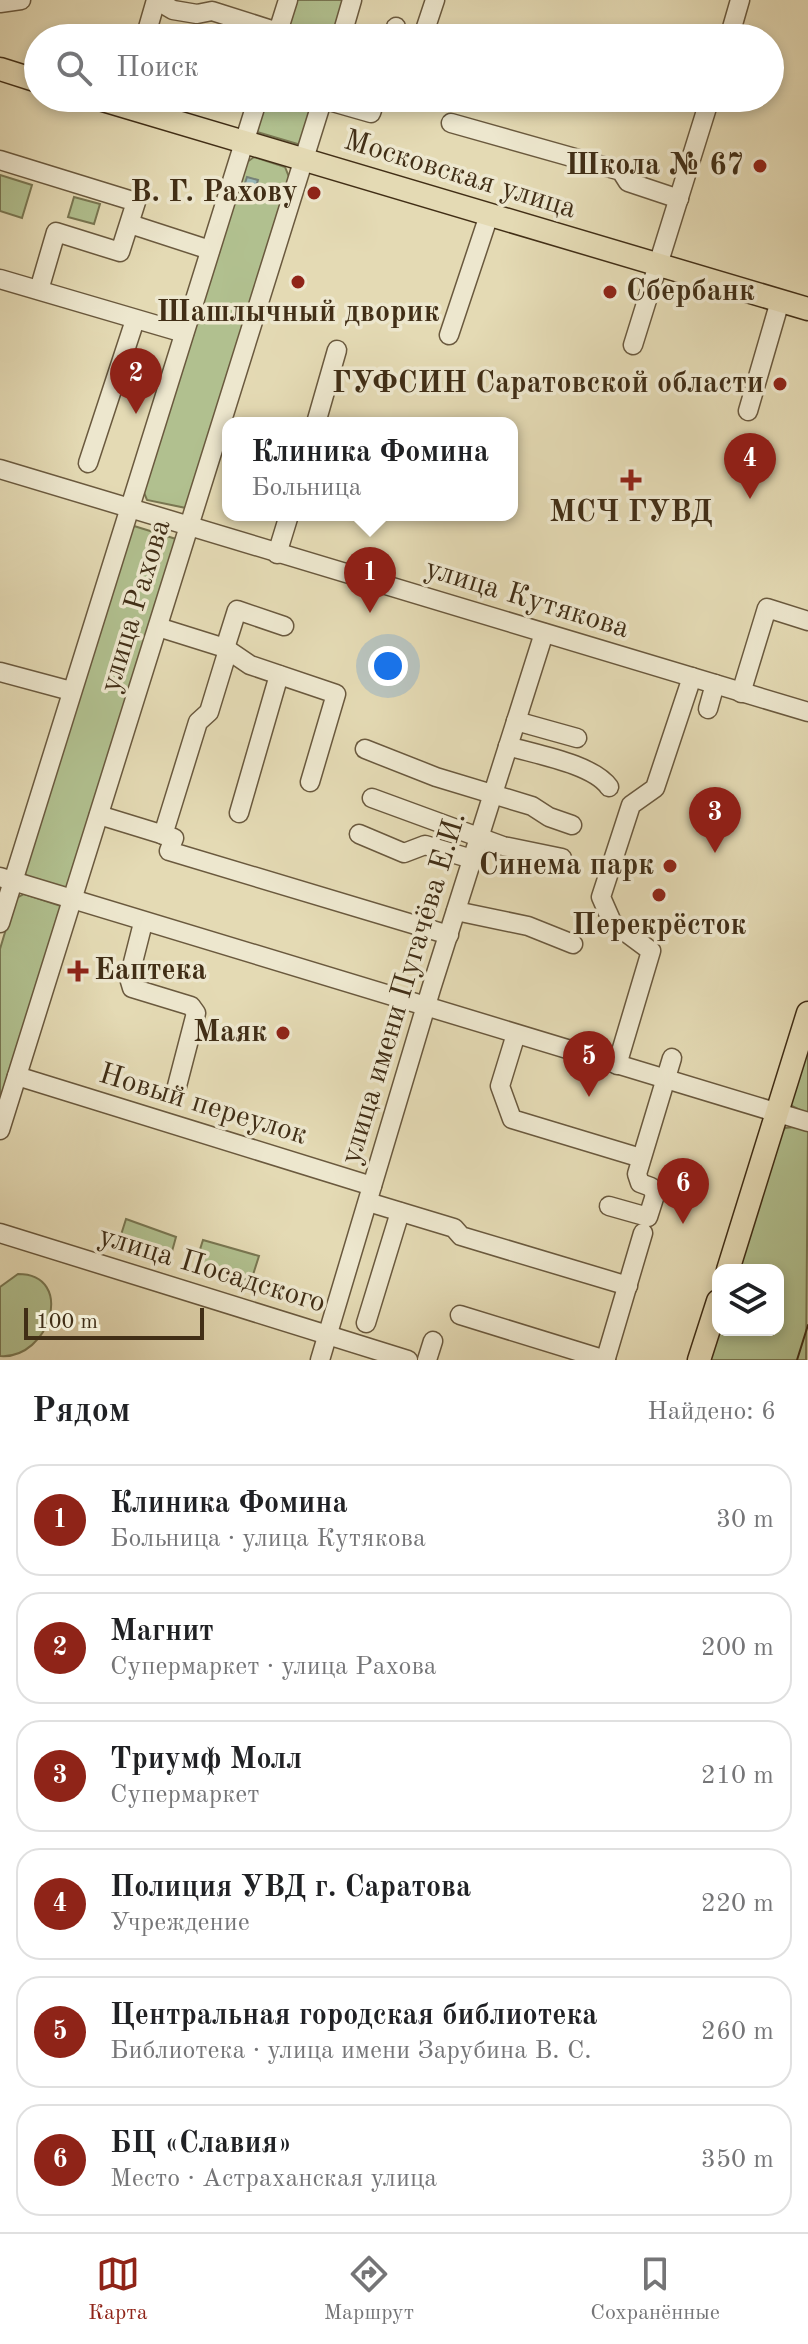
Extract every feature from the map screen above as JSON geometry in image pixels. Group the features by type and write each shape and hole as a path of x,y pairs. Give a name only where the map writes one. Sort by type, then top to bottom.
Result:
{"main road":[{"path":"0,69 24,77"},
{"name":"Московская улица","path":"156,112 244,142 808,309"},
{"path":"730,1264 808,1013"},
{"path":"699,1360 712,1320"}],"street":[{"path":"0,3 21,0"},
{"path":"149,24 156,0 173,10 197,14 212,11 247,24"},
{"path":"280,24 288,0"},
{"path":"345,24 352,0"},
{"path":"427,24 435,0"},
{"path":"733,24 740,0"},
{"name":"улица Рахова","path":"0,923 6,879 71,691 254,112"},
{"name":"улица Рахова","path":"224,417 318,112"},
{"path":"633,345 706,112"},
{"path":"451,123 621,171 628,182 679,199"},
{"path":"0,160 136,202 120,252 56,232 39,290"},
{"path":"449,335 489,215"},
{"path":"130,224 210,250"},
{"path":"0,279 184,333"},
{"path":"748,411 780,301"},
{"path":"88,463 135,320"},
{"path":"318,417 337,350"},
{"name":"улица Рахова","path":"0,1130 222,422"},
{"name":"улица Кутякова","path":"0,469 808,712"},
{"path":"277,554 287,521"},
{"path":"741,693 767,608 808,621"},
{"path":"163,835 198,722 209,712 237,610 284,626"},
{"path":"158,627 226,649 250,665 336,694 310,782"},
{"name":"улица имени Пугачёва Е.И.","path":"320,1360 425,1008 544,633"},
{"path":"0,672 71,691"},
{"path":"239,813 279,675"},
{"path":"617,1065 646,979 651,951 612,922 601,897 631,805 655,788 692,677"},
{"path":"708,709 715,684"},
{"path":"516,721 577,738"},
{"path":"508,746 585,770 604,780 609,787"},
{"path":"365,749 532,806 549,817 572,825"},
{"path":"372,798 480,838 562,858"},
{"path":"99,815 174,838 169,851 449,935"},
{"path":"359,834 404,853 425,845 472,859"},
{"path":"6,879 808,1122"},
{"path":"456,911 528,926 573,944"},
{"path":"143,923 129,978 132,988 191,1006 196,1013 177,1086"},
{"path":"516,1034 500,1086 512,1119 641,1158"},
{"path":"609,1206 648,1217 655,1195 651,1187 640,1183 637,1174 672,1058"},
{"name":"Новый переулок","path":"17,1076 370,1194 400,1212 454,1228 461,1236 628,1286"},
{"path":"366,1323 400,1212"},
{"name":"улица Посадского","path":"0,1233 404,1359"},
{"path":"460,1315 606,1359 643,1233"},
{"path":"350,1262 381,1272"},
{"path":"427,1360 433,1341"}],"green space":[{"path":"296,0 346,0 339,24 288,24"},
{"path":"262,112 312,112 301,145 257,132"},
{"path":"254,157 285,167 289,177 186,508 147,500 142,488 243,165"},
{"path":"0,175 32,185 22,218 0,211"},
{"path":"74,197 100,204 94,224 68,217"},
{"path":"134,526 176,539 69,888 64,889 27,876 23,871 130,529"},
{"path":"24,894 61,906 0,1114 0,949 15,899"},
{"path":"808,1039 808,1114 790,1105"},
{"path":"785,1128 808,1130 806,1360 709,1360 716,1336 784,1336 784,1264 739,1264 779,1135"},
{"path":"126,1219 176,1237 171,1255 120,1238"},
{"path":"203,1240 259,1256 251,1281 195,1265"},
{"path":"18,1274 36,1278 47,1287 51,1301 50,1316 43,1332 32,1345 18,1354 0,1356 0,1287"}],"water":[{"path":"247,177 258,180 252,201 240,198"}],"tram line":[{"path":"797,1360 808,1325"}],"place":[{"name":"Школа № 67","path":"760,166"},
{"name":"В. Г. Рахову","path":"314,193"},
{"name":"Шашлычный дворик","path":"298,282"},
{"name":"Сбербанк","path":"610,292"},
{"name":"ГУФСИН Саратовской области","path":"780,384"},
{"name":"Магнит","path":"136,414"},
{"name":"МСЧ ГУВД","path":"631,480"},
{"name":"Полиция УВД г. Саратова","path":"750,499"},
{"name":"Клиника Фомина","path":"370,613"},
{"name":"Триумф Молл","path":"715,853"},
{"name":"Синема парк","path":"670,866"},
{"name":"Перекрёсток","path":"659,895"},
{"name":"Еаптека","path":"78,971"},
{"name":"Маяк","path":"283,1033"},
{"name":"Центральная городская библиотека","path":"589,1097"},
{"name":"БЦ «Славия»","path":"683,1224"}]}
